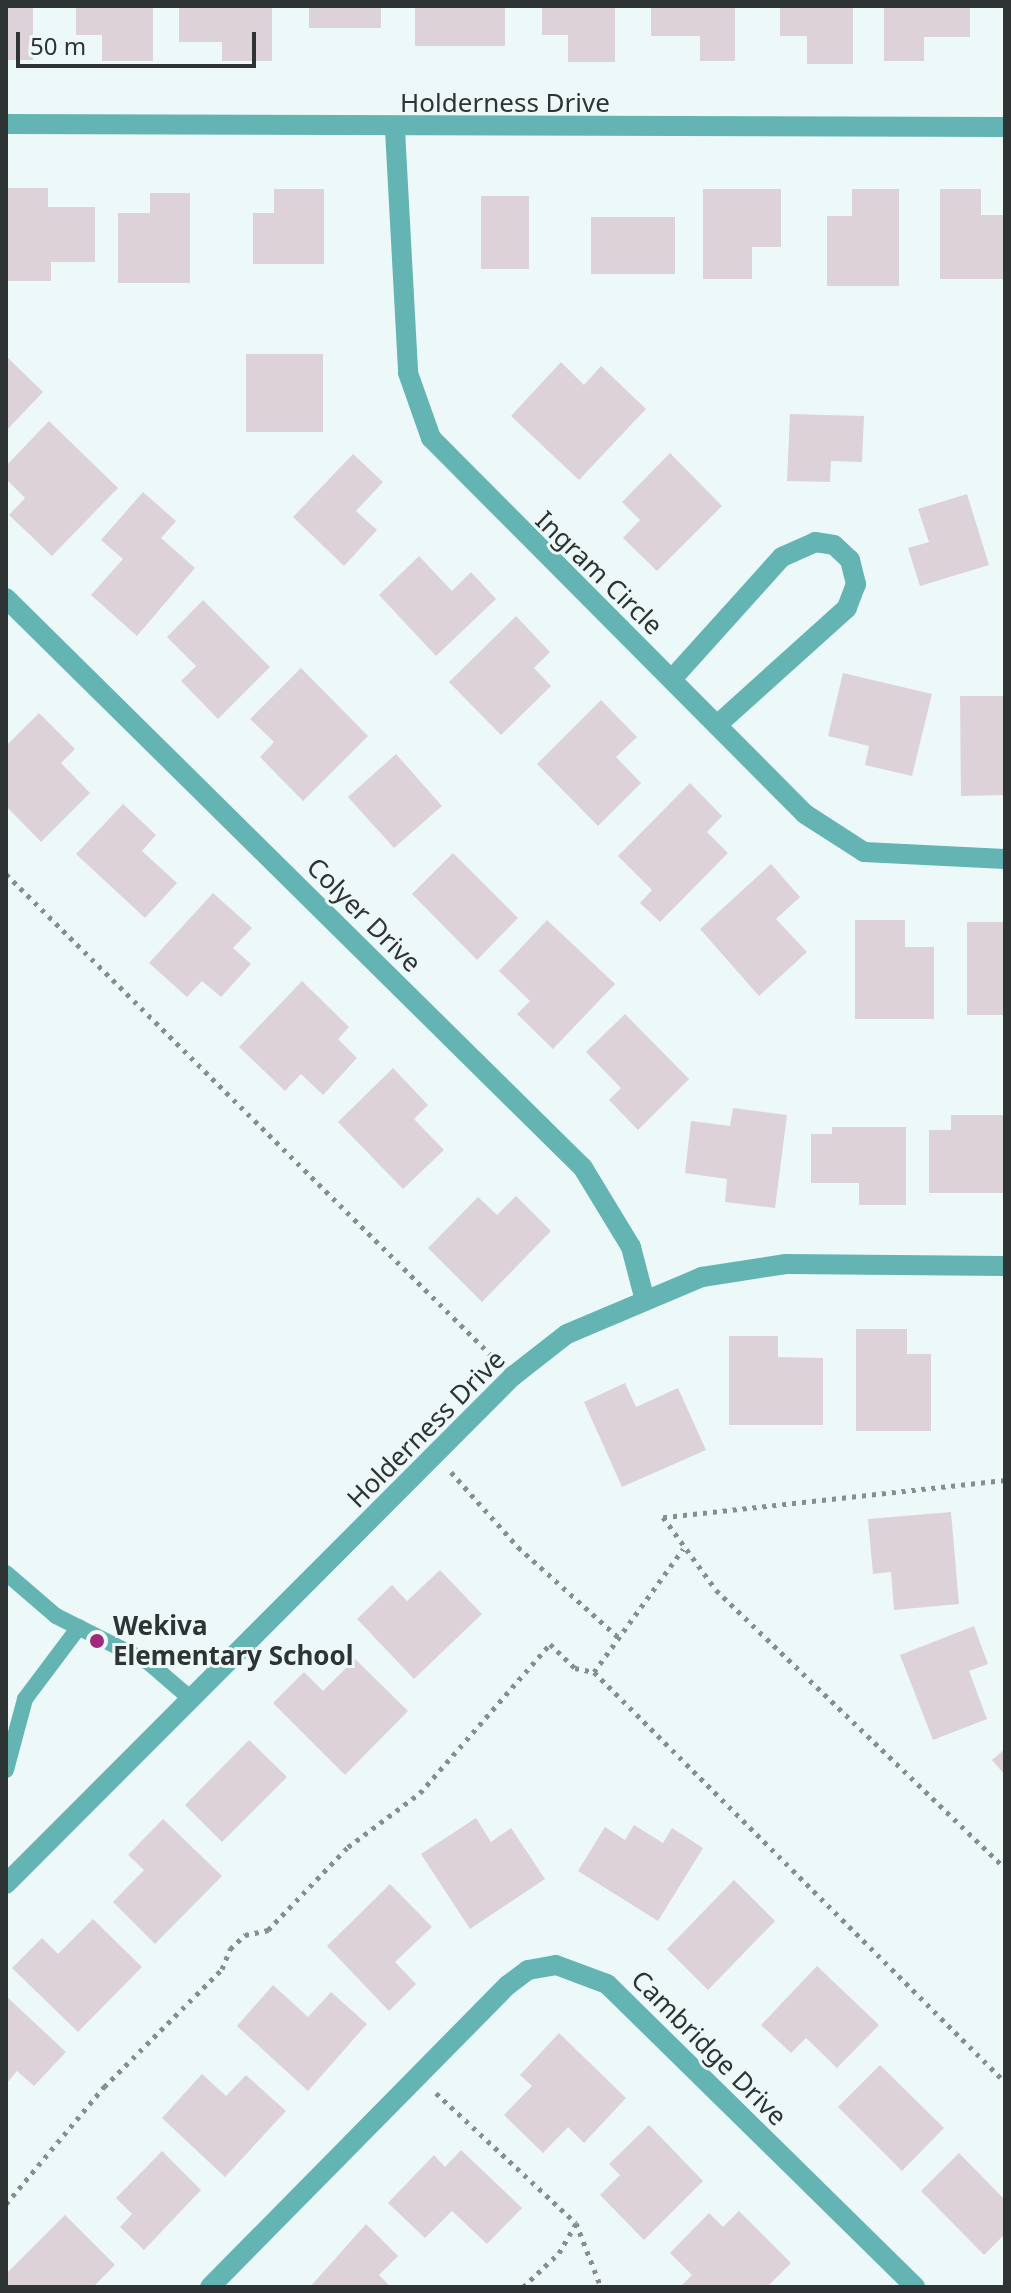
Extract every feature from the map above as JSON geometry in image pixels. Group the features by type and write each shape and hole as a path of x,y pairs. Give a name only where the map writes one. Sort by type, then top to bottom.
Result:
{"street":[{"name":"Holderness Drive","path":"6,124 395,130 1005,127"},
{"name":"Ingram Circle","path":"395,130 408,373 431,438 805,814 864,852 1005,859"},
{"path":"672,679 782,557 815,542 834,545 850,560 856,584 847,608 717,725"},
{"name":"Colyer Drive","path":"6,598 583,1168 631,1247 644,1297"},
{"name":"Holderness Drive","path":"6,1884 513,1376 567,1334 644,1297 702,1277 786,1264 1005,1266"},
{"name":"Cambridge Drive","path":"210,2287 417,2077 528,1970 556,1965 582,1971 607,1984 915,2287"}],"lane":[{"path":"6,1573 79,1627 148,1662 191,1699"},
{"path":"6,1770 25,1699 79,1627"}],"path":[{"path":"6,874 513,1376"},
{"path":"435,1456 518,1547 620,1639"},
{"path":"1005,1480 663,1517 683,1549 716,1590 1005,1868"},
{"path":"594,1672 620,1639 651,1585 683,1549"},
{"path":"6,2204 104,2087 222,1969 230,1949 245,1935 268,1930 348,1847 420,1793 550,1644 575,1668 594,1672 1005,2082"},
{"path":"417,2077 493,2138 503,2160 576,2223 601,2287"},
{"path":"523,2287 559,2253 576,2223"}],"building":[{"path":"6,6 33,6 33,60 6,60"},
{"path":"76,6 153,6 153,61 102,61 102,35 76,35"},
{"path":"179,6 272,6 272,61 222,61 222,42 179,42"},
{"path":"309,6 381,6 381,28 309,28"},
{"path":"415,6 505,6 505,46 415,46"},
{"path":"542,6 615,6 615,62 568,62 568,35 542,35"},
{"path":"651,6 735,6 735,61 700,61 700,36 651,36"},
{"path":"780,6 853,6 853,64 807,64 807,36 780,36"},
{"path":"884,6 970,6 970,37 924,37 924,61 884,61"},
{"path":"6,188 48,188 48,207 95,207 95,262 51,262 51,281 6,281"},
{"path":"274,189 324,189 324,264 253,264 253,213 274,213"},
{"path":"703,189 781,189 781,247 752,247 752,279 703,279"},
{"path":"852,189 899,189 899,286 827,286 827,216 852,216"},
{"path":"940,189 981,189 981,215 1005,215 1005,279 940,279"},
{"path":"150,193 190,193 190,283 118,283 118,213 150,213"},
{"path":"481,196 529,196 529,269 481,269"},
{"path":"591,217 675,217 675,274 591,274"},
{"path":"246,354 323,354 323,432 246,432"},
{"path":"8,358 43,392 6,431 6,360"},
{"path":"561,362 584,385 601,366 646,409 579,480 511,416"},
{"path":"790,414 864,416 862,462 831,461 830,482 787,481"},
{"path":"49,421 118,488 52,556 9,515 25,498 6,479 6,466"},
{"path":"670,453 722,506 657,571 623,538 640,520 622,502"},
{"path":"353,454 383,482 356,511 377,530 344,566 293,517"},
{"path":"143,492 176,521 161,538 195,568 137,636 91,595 123,559 101,540"},
{"path":"967,494 989,565 920,586 908,548 929,542 918,509"},
{"path":"419,556 452,591 471,572 496,599 436,656 379,595"},
{"path":"203,600 270,667 218,719 181,681 196,666 167,637"},
{"path":"516,616 550,652 534,668 551,686 501,735 449,682"},
{"path":"301,668 368,736 303,801 260,757 274,742 250,719"},
{"path":"843,673 932,694 912,776 865,765 869,746 828,736"},
{"path":"960,696 1005,696 1005,795 961,796"},
{"path":"601,700 637,737 616,757 641,783 598,826 537,764"},
{"path":"39,713 75,749 61,763 90,793 41,842 6,806 6,746"},
{"path":"396,754 442,806 394,848 348,797"},
{"path":"690,783 722,816 707,832 728,853 660,922 640,903 652,890 618,856"},
{"path":"123,804 156,835 142,851 177,883 145,918 76,854"},
{"path":"453,853 518,918 477,960 412,894"},
{"path":"771,864 800,897 776,919 807,952 759,996 700,929"},
{"path":"213,893 252,928 233,948 251,964 221,997 202,981 187,997 149,963"},
{"path":"547,920 615,984 553,1049 517,1014 530,1001 499,971"},
{"path":"855,920 905,920 905,947 934,947 934,1019 855,1019"},
{"path":"967,922 1005,922 1005,1015 967,1015"},
{"path":"302,981 349,1027 338,1039 357,1058 323,1095 301,1074 285,1091 239,1047"},
{"path":"625,1014 689,1079 638,1130 609,1100 621,1088 586,1052"},
{"path":"393,1068 428,1105 414,1119 444,1150 403,1189 338,1122"},
{"path":"733,1108 787,1115 775,1208 725,1202 727,1179 685,1173 691,1121 730,1126"},
{"path":"951,1115 1005,1115 1005,1193 929,1193 929,1130 951,1130"},
{"path":"832,1127 906,1127 906,1205 859,1205 859,1183 811,1183 811,1134 832,1134"},
{"path":"516,1196 551,1231 482,1302 428,1248 478,1197 497,1215"},
{"path":"856,1329 907,1329 907,1354 931,1354 931,1431 856,1431"},
{"path":"729,1336 778,1336 778,1357 823,1358 823,1425 729,1425"},
{"path":"625,1383 636,1407 678,1388 706,1450 622,1487 584,1402"},
{"path":"951,1512 959,1604 894,1610 891,1572 873,1574 868,1519"},
{"path":"440,1570 482,1614 414,1679 357,1619 392,1585 407,1601"},
{"path":"974,1626 988,1664 969,1671 987,1719 933,1740 900,1655"},
{"path":"355,1659 408,1711 345,1775 273,1703 304,1672 323,1691"},
{"path":"249,1740 287,1777 222,1842 185,1805"},
{"path":"1005,1749 1005,1775 992,1760"},
{"path":"476,1818 491,1842 511,1828 545,1879 470,1929 421,1854"},
{"path":"163,1819 222,1876 155,1944 113,1902 144,1870 128,1855"},
{"path":"634,1825 663,1843 672,1828 703,1848 658,1921 578,1871 605,1827 625,1840"},
{"path":"734,1880 775,1921 708,1990 667,1949"},
{"path":"390,1884 432,1927 395,1962 416,1984 389,2011 327,1946"},
{"path":"93,1919 142,1967 78,2032 12,1968 42,1938 58,1954"},
{"path":"817,1966 879,2025 837,2068 806,2038 791,2053 761,2025"},
{"path":"273,1985 308,2017 331,1992 367,2024 308,2091 237,2026"},
{"path":"6,1996 66,2052 34,2086 17,2071 6,2084"},
{"path":"559,2033 626,2098 584,2143 568,2127 543,2153 504,2115 532,2086 520,2075"},
{"path":"880,2065 944,2128 902,2171 838,2107"},
{"path":"202,2074 226,2096 246,2075 286,2111 225,2177 162,2118"},
{"path":"649,2125 703,2181 644,2240 600,2195 620,2175 609,2164"},
{"path":"461,2150 522,2208 487,2244 452,2211 425,2238 388,2203 434,2155 445,2167"},
{"path":"162,2151 201,2190 144,2250 120,2227 132,2214 116,2198"},
{"path":"959,2153 1005,2200 1005,2234 984,2255 921,2191"},
{"path":"739,2211 791,2263 767,2287 680,2287 692,2275 670,2253 709,2213 723,2227"},
{"path":"65,2215 115,2265 93,2287 6,2287 6,2274"},
{"path":"366,2224 398,2256 379,2275 391,2287 310,2287"}],"place":[{"name":"Wekiva Elementary School","path":"97,1641"}]}
